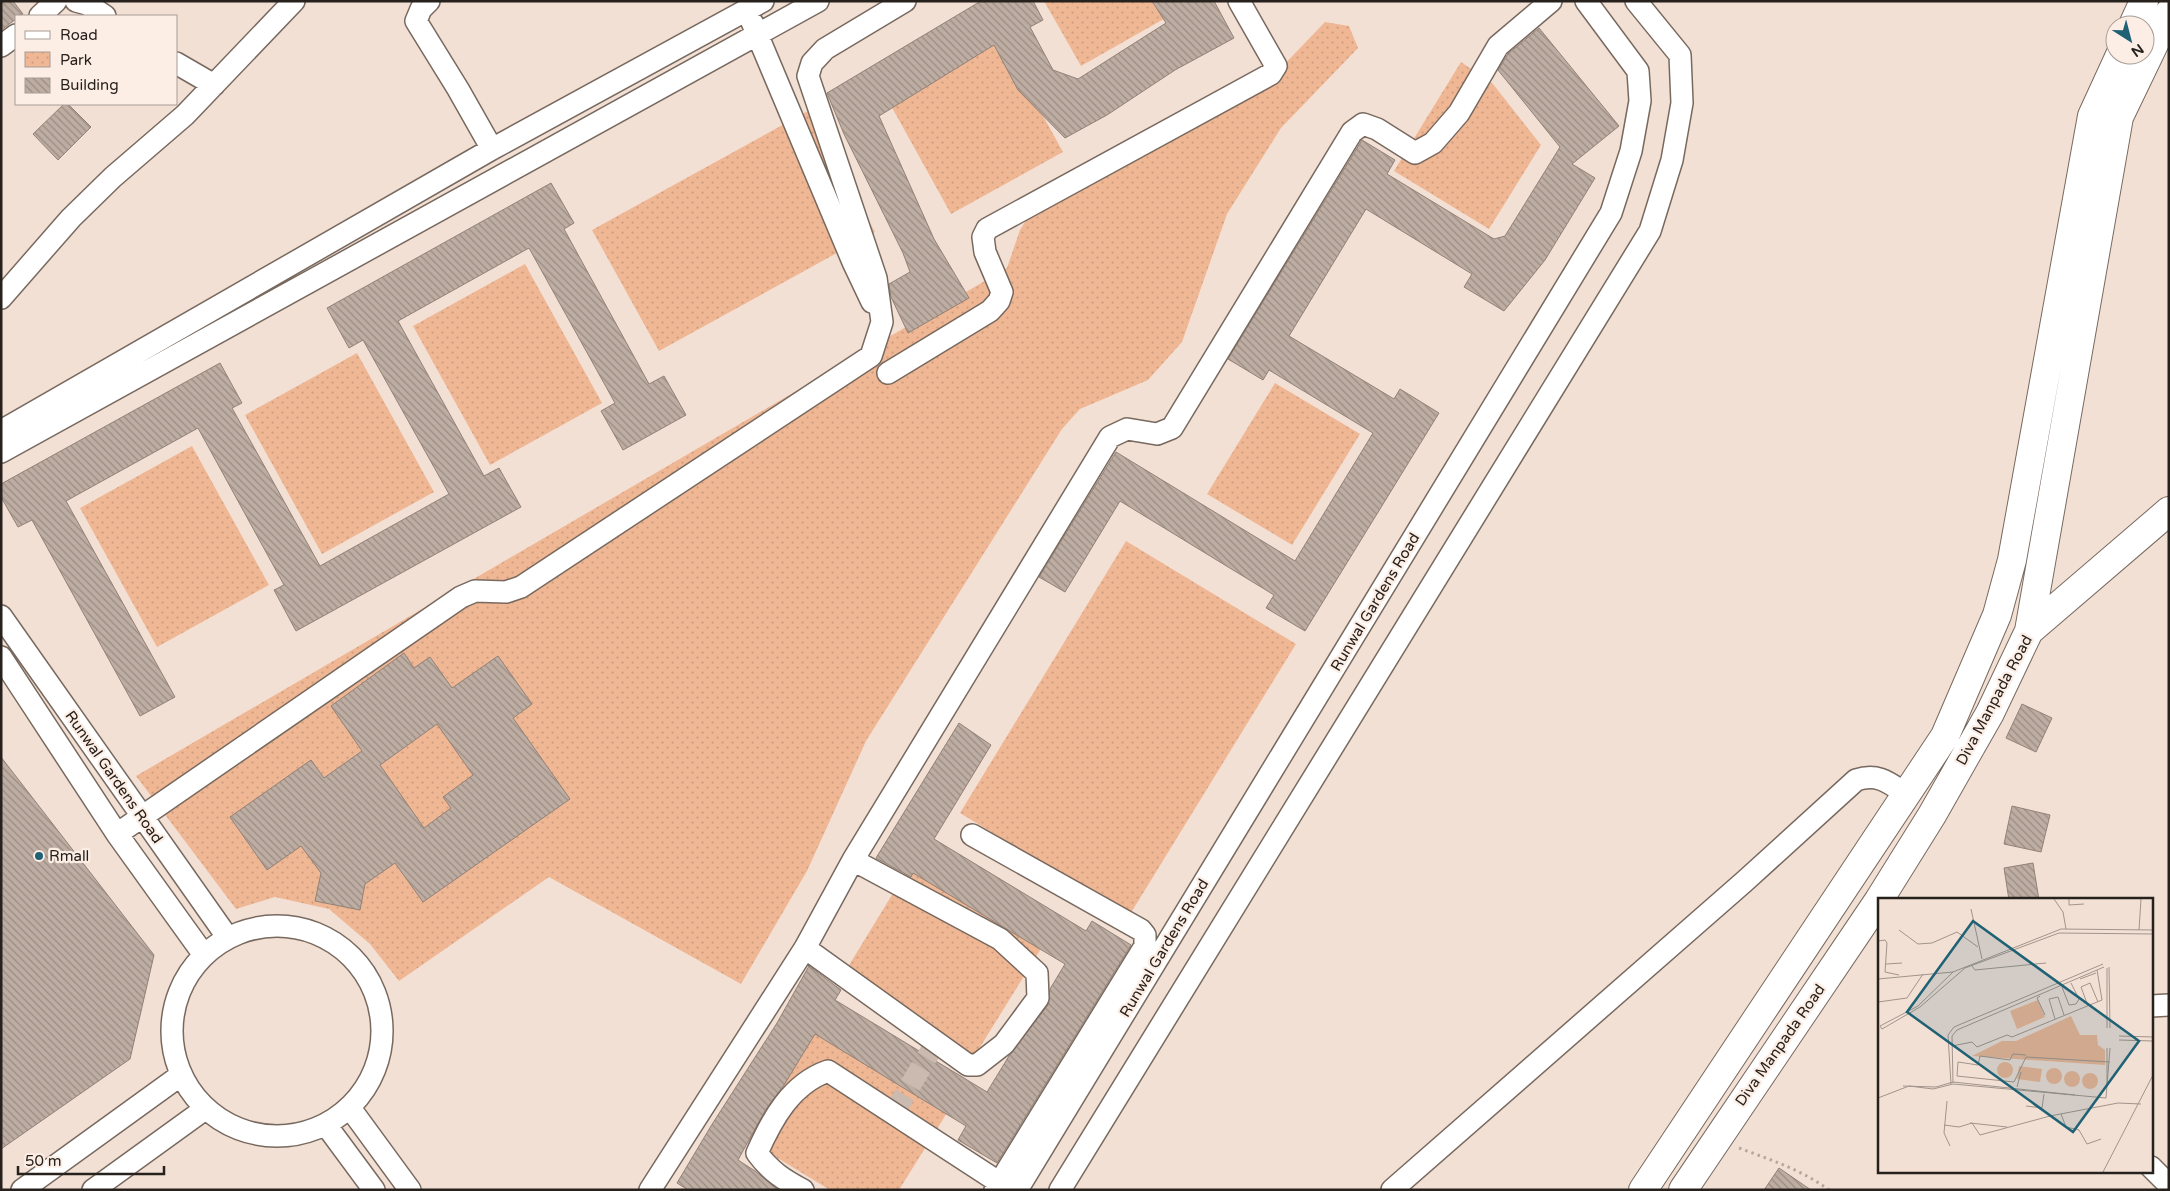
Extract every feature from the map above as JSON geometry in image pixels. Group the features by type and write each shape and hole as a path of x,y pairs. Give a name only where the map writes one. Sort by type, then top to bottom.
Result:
{"street":[{"path":"41,15 56,1"},
{"path":"76,1 88,4 104,15"},
{"path":"1,298 70,218 113,177 185,115 294,1"},
{"path":"1,452 818,1"},
{"path":"118,834 461,597 476,591 506,592 522,587 871,356 882,322 876,278 808,76 812,63 825,49 905,1"},
{"path":"888,374 990,311 1000,300 1002,292 985,252 982,237 987,230 1271,74 1276,66 1239,1"},
{"path":"659,1187 805,948 853,860 1110,437 1127,429 1157,434 1172,428 1352,132 1364,124 1378,129 1415,153 1433,143 1459,113 1498,46 1551,1"},
{"name":"Runwal Gardens Road","path":"1004,1187 1611,213 1631,150 1640,100 1638,71 1586,1"},
{"path":"1060,1190 1650,231 1672,160 1682,103 1680,55 1636,1"},
{"path":"2138,15 2144,1"},
{"path":"424,4 416,21 492,149"},
{"path":"1,431 492,149 755,6 758,34 854,262 882,322"},
{"path":"1995,622 2029,631 2119,117 2169,13"},
{"path":"1,46 15,36"},
{"path":"178,64 214,86"},
{"path":"1643,1190 1945,736 1995,622 2012,560 2092,116 2115,65"},
{"name":"Diva Manpada Road","path":"1884,898 1990,713 2029,631 2169,511"},
{"name":"Runwal Gardens Road","path":"1,616 228,938"},
{"name":"Runwal Gardens Road","path":"1,657 118,834 204,955"},
{"path":"1392,1190 1745,881 1856,780 1870,776 1886,781 1906,794"},
{"path":"803,1190 780,1178 766,1166 757,1153 770,1124 797,1089 815,1075 828,1071 1004,1187 1145,946 1145,936 1141,930 972,835"},
{"path":"805,948 968,1065 977,1065 1004,1044 1038,998 1037,973 1000,939 853,860"},
{"name":"Diva Manpada Road","path":"1683,1190 1716,1139 1876,913"},
{"path":"260,927 293,927 325,937 352,956 372,984 382,1016 382,1049 371,1081 350,1108 326,1125 295,1135 263,1136 232,1127 205,1109 191,1093 181,1075 172,1044 174,1012 185,981 204,955 228,938 260,927"},
{"path":"2152,1006 2169,1005"},
{"path":"22,1190 181,1075"},
{"path":"350,1108 410,1190"},
{"path":"93,1190 205,1109"},
{"path":"326,1125 374,1190"},
{"path":"2152,1168 2169,1185"}],"path":[{"path":"1716,1139 1784,1165 1812,1178 1829,1190"}],"green space":[{"path":"1044,1 1191,1 1192,3 1081,66"},
{"path":"986,13 1063,152 951,214 874,75"},
{"path":"1325,22 1349,26 1358,48 1281,128 1227,214 1182,342 1148,380 1080,409 1062,429 866,741 807,871 741,984 549,877 399,981 370,944 329,909 275,897 236,909 136,776 1007,268 1020,230 1035,206 1162,131 1255,95"},
{"path":"1461,62 1493,84 1541,145 1489,229 1394,171"},
{"path":"808,111 875,232 659,351 592,230"},
{"path":"525,264 602,403 490,465 413,326"},
{"path":"357,353 434,492 322,554 245,415"},
{"path":"1275,383 1360,434 1292,545 1207,494"},
{"path":"192,446 269,585 157,647 80,508"},
{"path":"1126,541 1296,644 1129,916 960,813"},
{"path":"909,867 1042,947 972,1060 840,980"},
{"path":"817,1027 950,1108 899,1190 830,1190 748,1140"}],"building":[{"path":"1,1 13,1 23,14 15,15 15,20 1,30"},
{"path":"981,1 1033,1 1043,20 1030,27 1053,70 1078,79 1166,23 1152,1 1214,1 1234,38 1175,70 1107,115 1065,138 1018,90 994,45 879,116 934,239 969,298 908,333 891,297 889,284 910,272 903,253 844,134 827,93"},
{"path":"1539,28 1619,126 1572,164 1595,178 1545,260 1504,311 1464,287 1472,274 1366,209 1289,336 1394,399 1400,389 1439,413 1305,631 1266,608 1274,595 1120,501 1065,592 1039,577 1116,452 1295,561 1373,433 1269,370 1263,380 1228,359 1362,140 1395,160 1387,174 1494,239 1505,236 1560,147 1498,70 1508,54"},
{"path":"63,105 69,105 91,127 58,160 33,134"},
{"path":"551,183 574,223 564,229 649,384 664,376 686,415 623,450 601,411 615,403 529,248 398,321 484,476 499,468 521,507 296,631 274,590 284,585 198,428 66,501 175,697 140,716 32,520 18,527 1,497 1,484 220,363 242,403 232,408 320,566 449,494 363,340 349,348 327,308"},
{"path":"404,653 414,668 430,657 452,688 498,656 532,704 513,718 570,799 423,902 395,863 365,884 360,910 315,901 321,873 301,846 267,870 230,817 311,760 324,778 362,751 331,706","holes":["437,724 473,775 443,797 451,808 424,828 380,765"]},
{"path":"2022,704 2052,718 2036,752 2006,738"},
{"path":"959,723 991,745 934,839 1086,931 1092,921 1131,945 997,1163 958,1140 966,1126 815,1034 784,1085 766,1109 738,1160 778,1190 688,1190 677,1183 777,1023 809,966 841,990 835,1000 987,1092 1009,1056 1048,1005 1050,989 1065,964 913,873 911,877 876,858"},
{"name":"Rmall","path":"1,757 154,955 130,1059 1,1149"},
{"path":"2012,806 2050,815 2041,852 2004,844"},
{"path":"2033,863 2039,898 2009,898 2004,868"},
{"path":"1779,1168 1811,1190 1764,1190"}],"tunnel":[{"path":"894,1113 936,1042"}],"place":[{"name":"Rmall","path":"39,856"}]}
